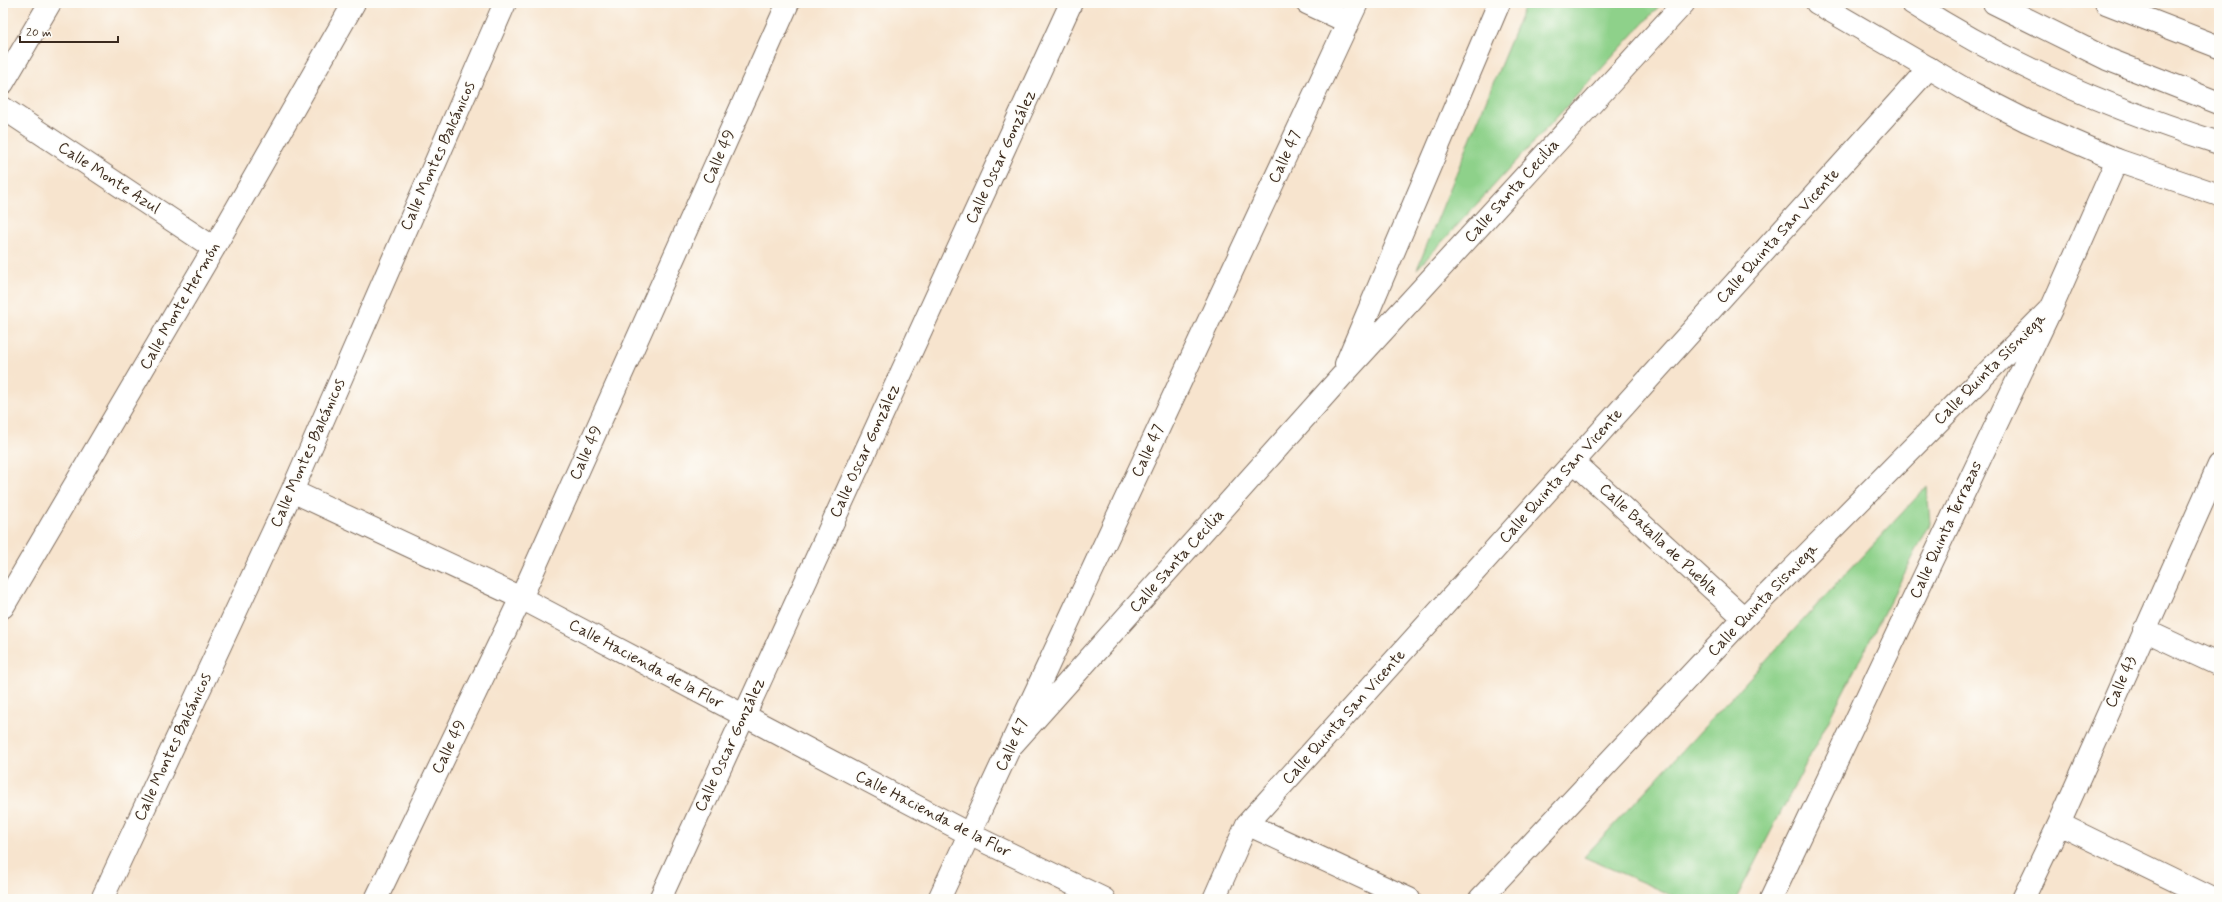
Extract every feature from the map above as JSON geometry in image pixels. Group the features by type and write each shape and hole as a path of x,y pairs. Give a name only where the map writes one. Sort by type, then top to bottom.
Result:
{"street":[{"path":"3,83 50,3"},
{"name":"Calle Monte Hermón","path":"3,607 214,248 354,3"},
{"name":"Calle Montes Balcánicos","path":"102,899 292,491 505,3"},
{"name":"Calle 49","path":"376,899 521,598 788,3"},
{"name":"Calle Oscar González","path":"660,899 743,715 1071,3"},
{"path":"1307,3 1352,12"},
{"name":"Calle Santa Cecilia","path":"1340,378 1498,3"},
{"name":"Calle Santa Cecilia","path":"1013,744 1340,378 1684,3"},
{"path":"1817,3 1970,92 2027,121 2117,160 2219,195"},
{"path":"1912,3 1984,46 2036,72 2093,97 2173,128 2219,143"},
{"path":"1994,3 2107,59 2219,103"},
{"path":"2106,3 2219,47"},
{"name":"Calle 47","path":"939,899 1013,744 1352,12"},
{"name":"Calle Quinta San Vicente","path":"1214,899 1247,824 1929,68"},
{"name":"Calle Monte Azul","path":"3,108 214,248"},
{"name":"Calle Quinta Terrazas","path":"1771,899 2052,307 2117,160"},
{"name":"Calle Quinta Sisniega","path":"1480,899 1744,618 2052,307"},
{"name":"Calle Batalla de Puebla","path":"1574,462 1744,618"},
{"name":"Calle 43","path":"2023,899 2059,824 2144,630 2219,465"},
{"name":"Calle Hacienda de la Flor","path":"292,491 521,598 969,834 1104,899"},
{"path":"2144,630 2219,665"},
{"path":"1247,824 1409,899"},
{"path":"2059,824 2213,899"}],"green space":[{"path":"1526,3 1662,3 1417,269"},
{"path":"1927,486 1930,524 1736,899 1681,899 1584,857"}]}
